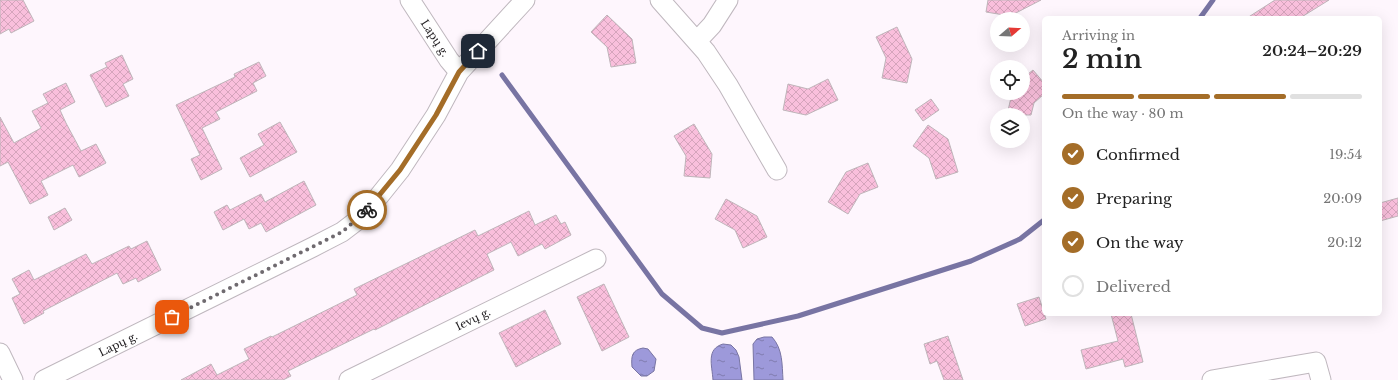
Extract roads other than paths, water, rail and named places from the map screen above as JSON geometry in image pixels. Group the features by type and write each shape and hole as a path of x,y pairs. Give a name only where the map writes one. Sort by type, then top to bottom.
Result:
{"street":[{"name":"Lapų g.","path":"44,380 342,232 363,216 400,170 436,115 459,72 449,60 410,0"},
{"path":"459,72 524,0"},
{"path":"660,0 697,40 728,84 777,170"},
{"path":"697,40 712,25 728,0"},
{"name":"Ievų g.","path":"349,380 596,259"},
{"path":"0,353 14,380"},
{"path":"1212,380 1316,362 1321,380"}],"water":[{"path":"772,337 776,342 781,357 783,380 754,380 753,344 757,339"},
{"path":"723,344 731,345 736,350 739,357 742,380 713,380 711,363 712,354 718,346"},
{"path":"643,348 648,349 656,359 654,371 647,376 641,376 632,367 634,352"}],"waterway":[{"path":"1201,16 1213,0"},
{"path":"502,75 662,294 702,328 722,333 798,316 971,261 1020,239 1042,222"}]}
